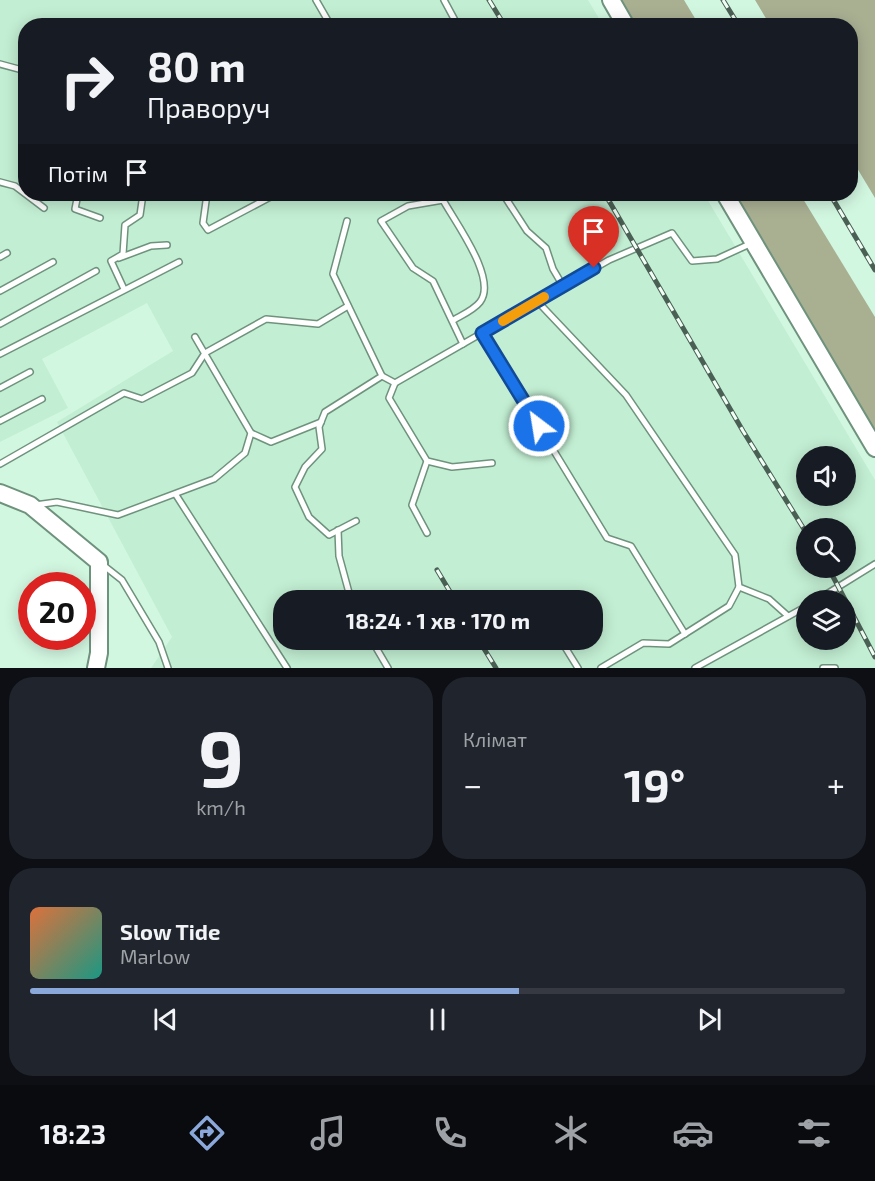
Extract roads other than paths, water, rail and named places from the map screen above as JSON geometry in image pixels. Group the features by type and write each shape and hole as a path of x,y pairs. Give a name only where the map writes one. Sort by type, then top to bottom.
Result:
{"street":[{"path":"611,0 621,18"},
{"path":"729,201 875,448"},
{"path":"0,493 30,506 99,562 99,653 96,668"}],"lane":[{"path":"316,0 326,18"},
{"path":"444,0 454,18"},
{"path":"0,64 18,69"},
{"path":"0,182 18,188"},
{"path":"35,201 44,208"},
{"path":"77,201 75,209 100,218"},
{"path":"124,288 111,261 123,254 125,225 140,215 142,201"},
{"path":"206,201 203,223 208,230 263,201"},
{"path":"437,201 408,206 381,221 413,268 433,281 463,344"},
{"path":"444,201 476,257 486,284 480,302 452,321"},
{"path":"508,201 527,231 546,248 553,269 563,286"},
{"path":"347,221 333,274 382,376 395,383"},
{"path":"492,463 452,467 427,461 389,398 395,383 609,260 672,232 692,261 717,259 754,242"},
{"path":"115,259 151,246 167,245"},
{"path":"0,257 7,253"},
{"path":"0,291 53,262"},
{"path":"0,354 124,288 179,262"},
{"path":"0,324 96,271"},
{"path":"537,301 626,395 735,555 739,587 729,606 669,644 643,643 600,668"},
{"path":"0,464 124,393 142,399 192,373 205,353 266,319 318,324 348,306"},
{"path":"482,333 607,538 631,546 685,634"},
{"path":"195,337 251,433 271,442 321,422"},
{"path":"0,388 30,372"},
{"path":"356,522 329,535 309,517 295,487 305,467 322,449 318,427 325,412 382,376"},
{"path":"0,421 42,399"},
{"path":"30,506 57,502 118,515 214,479 245,453 251,433"},
{"path":"427,461 412,505 427,533"},
{"path":"176,495 287,668"},
{"path":"338,531 339,556 348,590"},
{"path":"99,562 122,580 159,642 168,668"},
{"path":"834,590 875,564"},
{"path":"739,587 769,599 788,616"},
{"path":"695,668 796,612"},
{"path":"377,650 388,668"},
{"path":"567,650 578,668"},
{"path":"823,668 835,668"}],"railway":[{"path":"489,0 500,18"},
{"path":"723,0 734,18"},
{"path":"609,201 743,431 797,518"},
{"path":"834,201 875,270"},
{"path":"437,570 449,590"},
{"path":"834,578 875,657"},
{"path":"485,650 496,668"}]}
